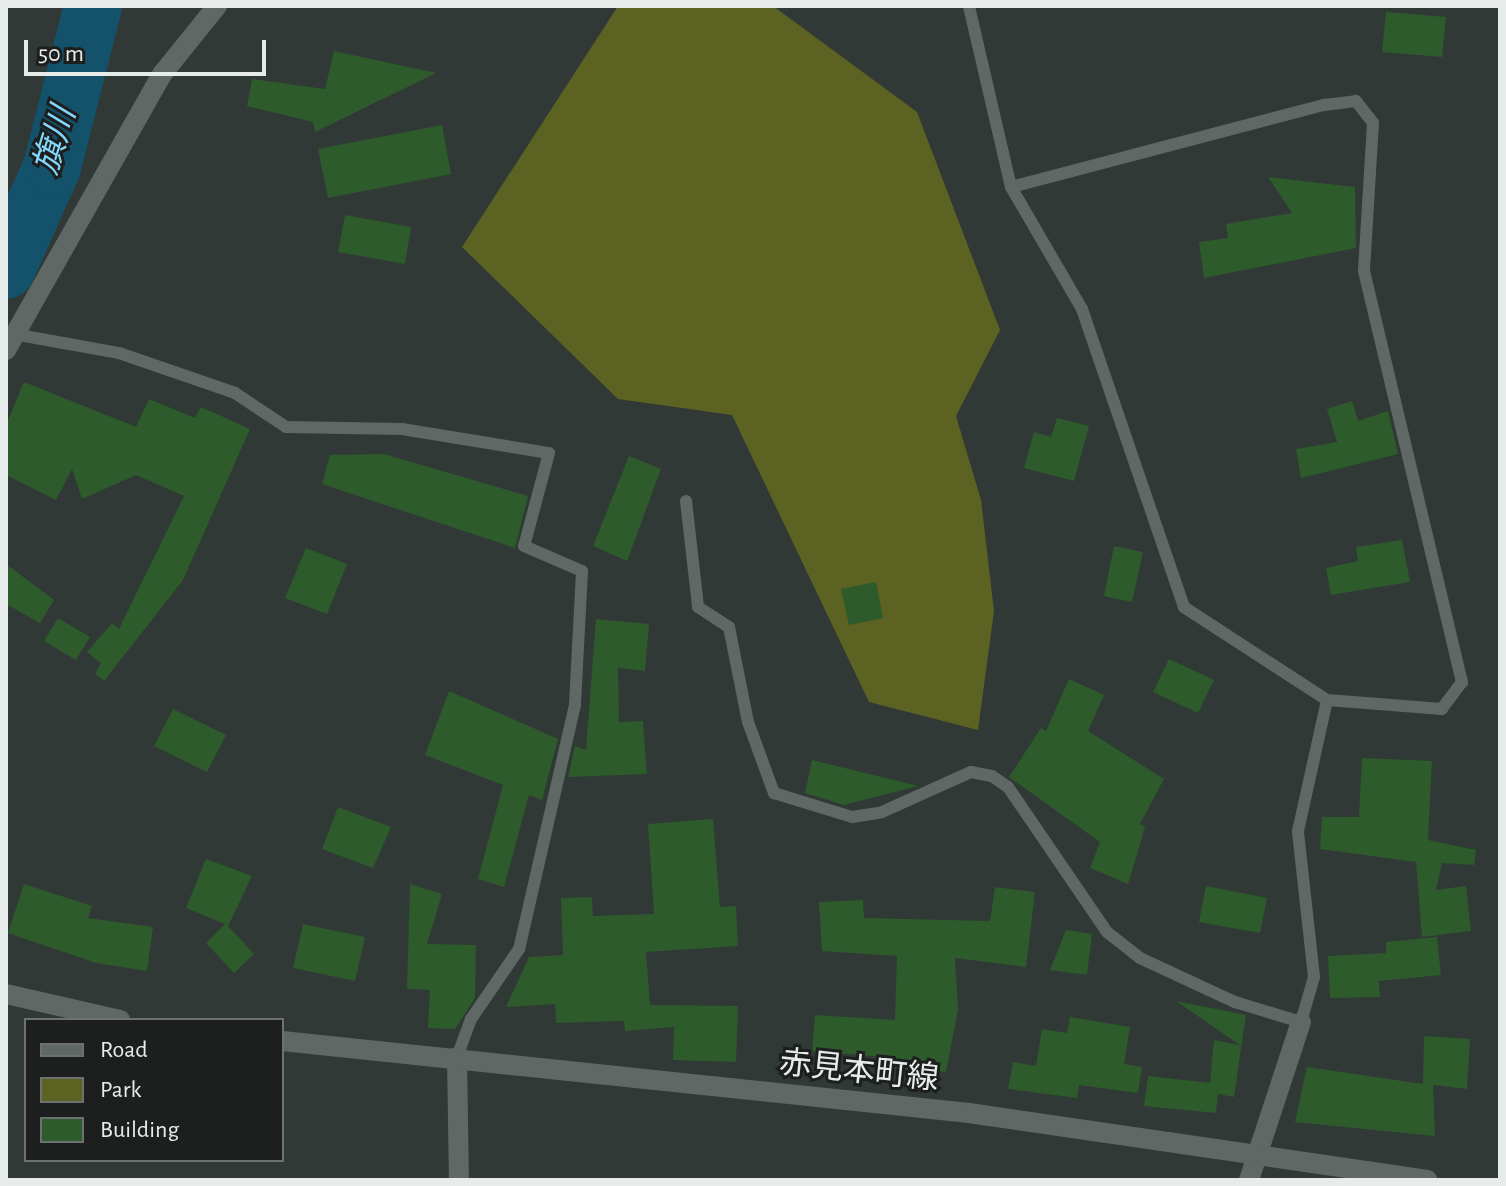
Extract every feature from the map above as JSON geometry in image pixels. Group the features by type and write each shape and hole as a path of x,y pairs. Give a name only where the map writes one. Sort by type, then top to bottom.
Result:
{"main road":[{"path":"12,342 163,73 217,6"},
{"path":"6,994 111,1018"},
{"path":"1249,1180 1301,1022"},
{"name":"赤見本町線","path":"284,1041 457,1057 1258,1152 1427,1180"},
{"path":"457,1057 459,1180"}],"lane":[{"path":"969,6 1011,187 1082,309 1184,607 1327,700 1442,709 1462,682 1364,271 1373,123 1356,101 1324,105 1011,187"},
{"path":"12,342 119,353 235,393 286,427 402,429 549,453 524,546 582,571 575,705 519,949 471,1019 457,1057"},
{"path":"686,501 698,607 729,627 748,722 774,793 852,817 882,812 971,772 992,776 1008,787 1107,932 1140,958 1235,1002 1301,1022 1314,977 1298,831 1327,700"}],"green space":[{"path":"618,6 773,6 917,112 1000,330 956,416 981,500 994,611 978,730 869,702 732,415 618,399 462,247"}],"building":[{"path":"1386,12 1446,17 1442,57 1382,52"},
{"path":"334,51 436,73 315,132 313,122 247,106 252,79 325,89"},
{"path":"442,125 451,174 328,198 318,149"},
{"path":"1268,177 1355,187 1356,248 1204,278 1199,242 1228,238 1226,224 1292,213"},
{"path":"345,215 411,227 405,264 338,252"},
{"path":"24,382 136,427 149,399 195,418 201,407 250,429 183,580 104,681 95,674 101,663 87,652 112,623 119,629 184,496 136,475 82,499 72,469 56,500 6,475 6,425"},
{"path":"1352,401 1358,421 1388,411 1398,454 1301,478 1296,449 1337,442 1327,409"},
{"path":"1057,418 1089,426 1074,481 1024,468 1034,432 1051,437"},
{"path":"384,454 528,496 515,548 322,484 330,455"},
{"path":"629,456 661,469 627,561 593,546"},
{"path":"1402,540 1410,582 1331,595 1326,568 1358,561 1356,547"},
{"path":"1114,546 1143,552 1132,602 1104,596"},
{"path":"306,548 347,564 327,614 285,598"},
{"path":"6,564 54,600 40,623 6,604"},
{"path":"876,582 883,618 849,625 841,589"},
{"path":"58,618 90,637 76,660 44,641"},
{"path":"596,619 649,624 645,671 618,668 619,722 643,721 647,774 568,777 575,746 586,750"},
{"path":"1169,659 1214,680 1198,713 1153,692"},
{"path":"1069,679 1104,695 1088,731 1164,779 1140,824 1145,827 1128,884 1090,868 1100,842 1009,777 1041,728 1046,731"},
{"path":"449,691 558,739 542,800 529,795 504,887 478,879 503,785 425,755"},
{"path":"173,709 226,735 207,772 154,746"},
{"path":"1362,758 1432,761 1428,840 1476,850 1474,865 1442,863 1436,890 1466,886 1471,931 1422,937 1416,862 1320,849 1322,817 1359,817"},
{"path":"812,760 918,786 844,805 805,793"},
{"path":"338,807 391,827 373,868 322,849"},
{"path":"713,819 720,907 736,906 738,946 646,952 650,1005 738,1006 736,1062 673,1060 674,1027 625,1031 624,1021 556,1023 555,1004 506,1007 529,957 563,955 561,898 592,897 593,916 654,914 648,824"},
{"path":"206,859 252,876 228,926 254,954 234,973 206,943 225,924 186,908"},
{"path":"24,884 92,906 88,918 153,927 147,971 96,963 8,933"},
{"path":"410,884 442,894 427,944 476,945 475,998 455,1029 428,1028 430,990 407,989"},
{"path":"1206,886 1267,898 1260,933 1199,922"},
{"path":"995,887 1035,892 1026,967 955,958 958,1009 946,1072 895,1068 896,1058 812,1051 815,1015 895,1020 897,956 822,951 819,902 863,900 864,918 990,921"},
{"path":"303,924 365,937 355,981 293,968"},
{"path":"1066,930 1092,934 1087,975 1050,970"},
{"path":"1437,937 1441,975 1379,981 1380,997 1330,998 1328,956 1386,953 1386,942"},
{"path":"1176,1001 1246,1015 1234,1097 1218,1094 1216,1113 1144,1106 1148,1076 1210,1083 1214,1040 1240,1045"},
{"path":"1070,1017 1130,1027 1124,1064 1142,1067 1138,1093 1079,1085 1077,1098 1008,1089 1013,1062 1036,1066 1042,1029 1067,1033"},
{"path":"1424,1036 1470,1039 1467,1089 1433,1085 1435,1136 1295,1122 1307,1067 1423,1084"}],"waterway":[{"name":"旗川","path":"6,270 52,167 93,6"}]}
